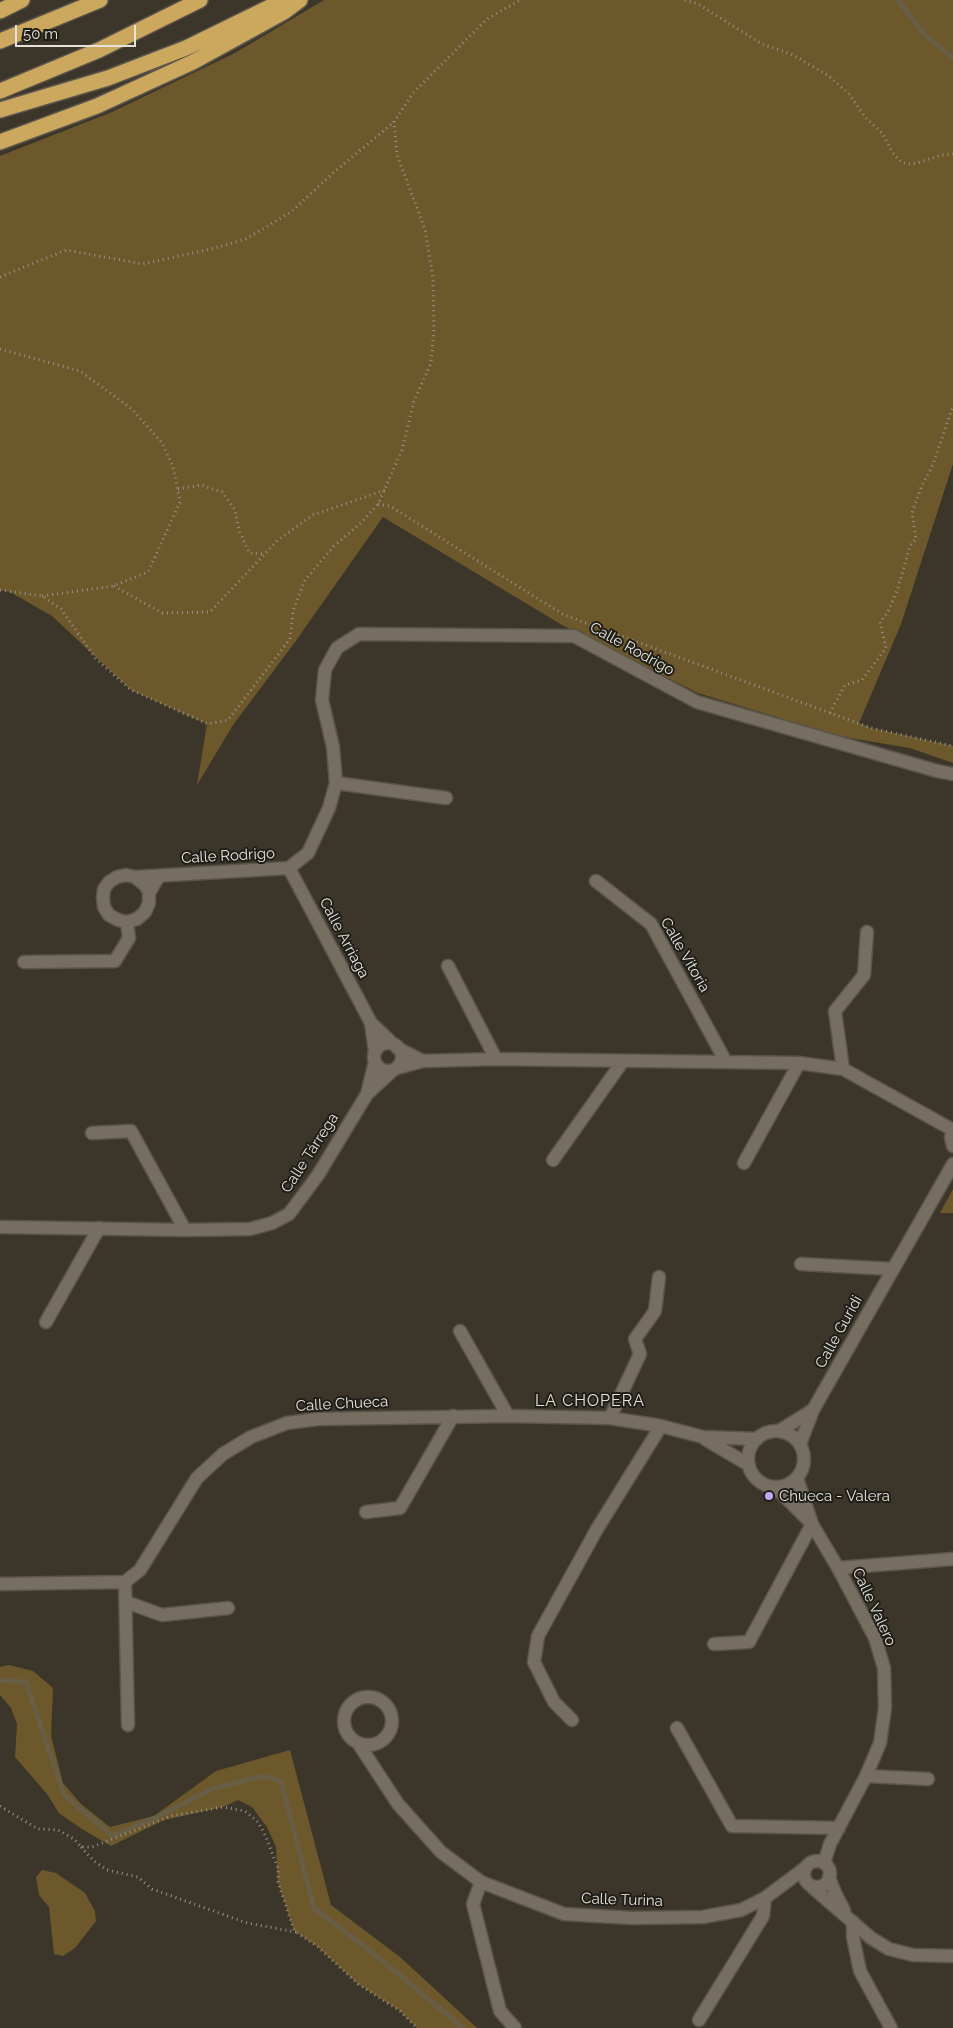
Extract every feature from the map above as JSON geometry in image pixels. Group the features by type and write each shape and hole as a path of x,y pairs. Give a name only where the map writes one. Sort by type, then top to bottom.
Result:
{"highway":[{"path":"0,11 22,0"},
{"path":"0,41 100,0"},
{"path":"0,91 99,50 200,0"},
{"path":"0,110 108,78 186,48 284,0"},
{"path":"0,142 97,106 192,62 284,12 300,0"}],"street":[{"name":"Calle Rodrigo","path":"128,922 118,920 109,915 104,907 104,889 109,882 117,877 126,875 134,877 159,876 289,868 308,853 329,808 336,783 333,747 322,700 325,670 337,648 359,634 574,636 696,702 953,774"},
{"path":"336,783 446,798"},
{"name":"Calle Arriaga","path":"289,868 371,1023 395,1046"},
{"path":"149,893 159,876"},
{"path":"24,962 114,961 129,938 128,922 137,919 149,903 149,893 146,886 134,877"},
{"name":"Calle Vitoria","path":"596,881 650,924 726,1062"},
{"path":"843,1069 835,1011 864,975 867,932"},
{"path":"448,966 496,1059"},
{"name":"Calle Arriaga","path":"371,1023 375,1057"},
{"path":"423,1061 395,1046 382,1045 375,1057 381,1070 394,1069 423,1061 496,1059 799,1063 843,1069 953,1130 951,1137 953,1146"},
{"path":"394,1069 402,1058 395,1046"},
{"name":"Calle Tárrega","path":"367,1094 375,1057"},
{"path":"553,1160 623,1061"},
{"path":"744,1163 799,1063"},
{"name":"Calle Tárrega","path":"0,1227 185,1230 250,1229 272,1223 289,1214 318,1175 367,1094 394,1069"},
{"path":"92,1133 131,1131 185,1230"},
{"name":"Calle Guridi","path":"800,1444 813,1410 953,1164"},
{"path":"46,1322 99,1228"},
{"path":"801,1264 893,1269"},
{"path":"610,1418 640,1354 635,1339 655,1311 659,1277"},
{"path":"460,1331 508,1416"},
{"name":"Calle Guridi","path":"779,1431 813,1410"},
{"path":"366,1512 400,1508 453,1416"},
{"name":"Calle Chueca","path":"125,1582 140,1570 197,1478 223,1454 251,1437 287,1423 318,1419 453,1416 610,1418 660,1426 703,1437 757,1438"},
{"path":"572,1720 554,1702 534,1662 538,1636 597,1530 660,1426"},
{"path":"779,1431 787,1433 800,1444 804,1458 801,1472 797,1478 790,1483 774,1486 758,1480 749,1465 749,1455 757,1438 779,1431"},
{"name":"Calle Chueca","path":"703,1437 749,1465"},
{"name":"Calle Valero","path":"797,1478 812,1524 875,1638 884,1668 885,1708 880,1743 866,1776 830,1844 813,1864"},
{"name":"Calle Valero","path":"774,1486 812,1524"},
{"path":"714,1644 748,1642 812,1524"},
{"name":"Calle Valero","path":"838,1568 953,1559"},
{"path":"0,1584 125,1582 128,1725"},
{"path":"126,1602 162,1615 228,1608"},
{"path":"677,1728 732,1826 838,1828"},
{"name":"Calle Turina","path":"358,1743 398,1804 441,1852 481,1882 564,1914 632,1918 703,1917 742,1910 778,1890 813,1864"},
{"path":"866,1776 928,1779"},
{"path":"891,2028 860,1970 852,1937 851,1919 835,1893 828,1868 813,1864 804,1877 811,1886 851,1919 871,1938 889,1949 913,1955 953,1956"},
{"path":"811,1886 819,1887 825,1884 830,1877"},
{"path":"481,1882 473,1904 500,2011 515,2028"},
{"name":"Calle Turina","path":"778,1890 811,1886"},
{"path":"699,2020 763,1916 765,1898"}],"path":[{"path":"0,277 66,250 143,264 246,239 291,212 332,173 394,122 413,93 487,19 520,0"},
{"path":"685,0 698,4 762,44 791,54 829,76 849,94 865,116 883,134 892,152 901,162 908,164 917,163 953,154"},
{"path":"42,596 62,609 96,659 131,690 208,724 228,720 290,639 293,611 305,580 334,546 361,524 378,504 402,450 414,401 431,362 434,329 433,279 425,229 397,155 394,122"},
{"path":"0,349 80,371 132,410 162,443 173,466 180,502 148,572 113,586 42,596 0,590"},
{"path":"830,713 845,685 862,680 886,648 880,622 888,612 898,588 910,546 916,539 912,513 922,485 932,467 953,406"},
{"path":"178,489 201,485 222,492 235,510 239,530 249,553 264,554"},
{"path":"113,586 162,613 210,612 278,540 313,515 385,490"},
{"path":"378,504 390,506 564,615 871,728 953,746"},
{"path":"0,1806 38,1830 58,1830 74,1839 94,1861 107,1870 138,1877 152,1889 247,1923 296,1932"},
{"path":"81,1847 92,1848 171,1816 222,1807 245,1811 258,1822 268,1842 278,1869 278,1882 296,1932 318,1947 358,1984 400,2011 417,2028"}],"shaded area":[{"path":"324,0 953,0 953,464 901,624 859,723 871,728 953,746 953,763 910,748 838,736 698,693 562,625 383,517 295,642 233,725 197,785 207,724 131,690 52,616 10,592 0,590 0,156 112,112 235,53"},
{"path":"953,1189 953,1213 940,1213"},
{"path":"9,1665 33,1671 53,1688 51,1736 63,1783 81,1804 110,1827 154,1816 216,1771 290,1750 331,1905 400,1957 477,2028 417,2028 400,2011 358,1984 318,1947 296,1932 278,1882 276,1847 267,1827 252,1807 238,1800 223,1807 164,1820 111,1846 59,1813 47,1794 15,1757 17,1724 11,1708 0,1695 0,1667"},
{"path":"42,1870 56,1873 85,1893 95,1911 96,1921 75,1948 63,1956 54,1954 49,1907 39,1895 36,1877"}],"waterway":[{"path":"898,0 924,34 953,58"},
{"path":"0,1680 26,1682 64,1795 113,1836 157,1817 212,1789 262,1776 281,1781 314,1908 373,1953 463,2028"}],"place":[{"name":"Chueca - Valera","path":"769,1496"}],"district":[{"name":"LA CHOPERA","path":"590,1401"}]}
